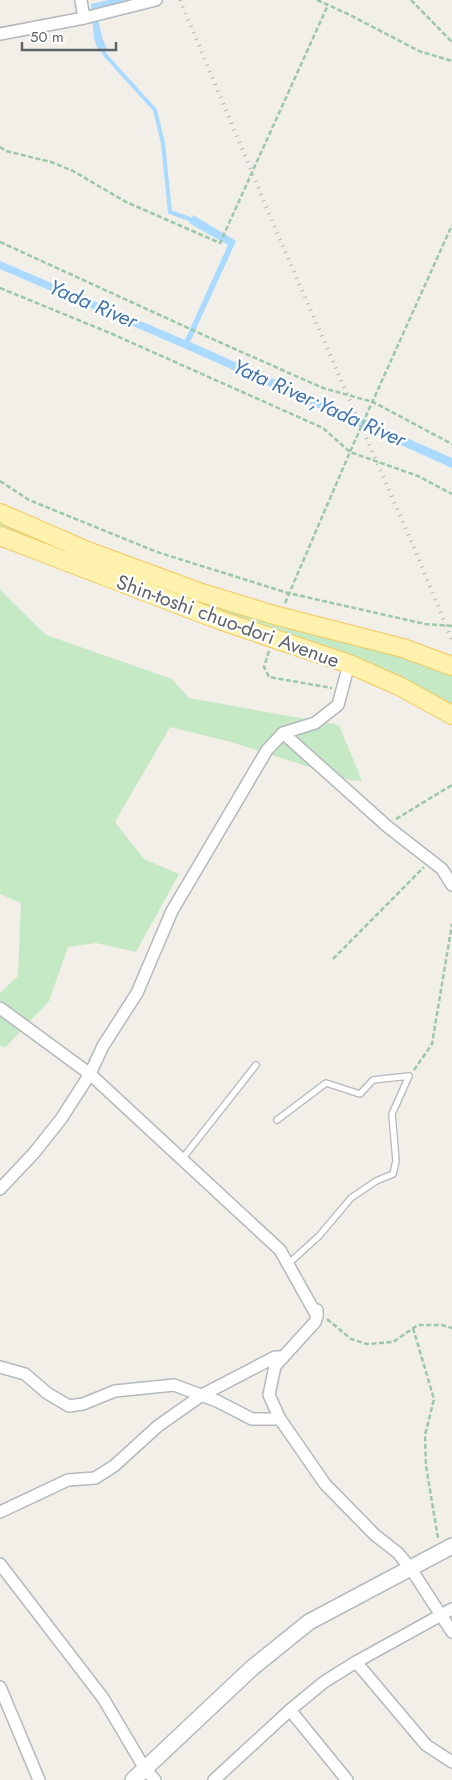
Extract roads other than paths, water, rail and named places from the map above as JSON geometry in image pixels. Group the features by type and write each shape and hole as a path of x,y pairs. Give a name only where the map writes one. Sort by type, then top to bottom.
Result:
{"main road":[{"name":"Shin-toshi chuo-dori Avenue","path":"0,513 90,552 198,592 274,615 403,648 452,666"},
{"name":"Shin-toshi chuo-dori Avenue","path":"0,536 219,620 349,664 399,686 452,715"}],"street":[{"path":"81,0 84,18"},
{"path":"0,34 84,18 156,0"},
{"path":"0,1189 34,1153 61,1119 90,1074 103,1046 137,993 172,910 267,750 283,734 315,723 338,705 349,664"},
{"path":"283,734 388,827 442,869 452,886"},
{"path":"0,1008 90,1074 280,1250 317,1313 315,1322 275,1366 269,1395 280,1419 325,1484 375,1535 398,1553 411,1568 452,1632"},
{"path":"0,1512 68,1480 95,1478 114,1466 158,1426 202,1395 275,1357 283,1357"},
{"path":"0,1367 25,1374 47,1393 69,1406 83,1404 115,1391 174,1385 202,1395 252,1418 280,1419"},
{"path":"133,1780 150,1774 252,1668 289,1637 310,1622 446,1549"},
{"path":"0,1564 103,1698 150,1774"},
{"path":"214,1780 290,1710 324,1682 356,1662 452,1609"},
{"path":"356,1662 426,1745 452,1762"},
{"path":"0,1686 39,1780"},
{"path":"290,1710 342,1778"}],"lane":[{"path":"182,1159 256,1065"},
{"path":"277,1120 326,1083 360,1094 373,1080 409,1076 392,1114 396,1161 393,1174 376,1181 351,1198 319,1236 288,1264"}],"water":[{"path":"108,0 135,0 96,9 102,37 107,49 99,52 94,39 91,4"},
{"path":"193,215 236,241 190,342 452,458 452,468 184,348 0,269 0,261 185,340 228,245 189,223"}],"waterway":[{"path":"101,47 106,56 155,110 163,143 170,212 195,221"}],"railway":[{"path":"180,0 278,235 415,550 452,640"}],"water label":[{"name":"Yada River","path":"93,304"},
{"name":"Yata River;Yada River","path":"319,403"}]}
